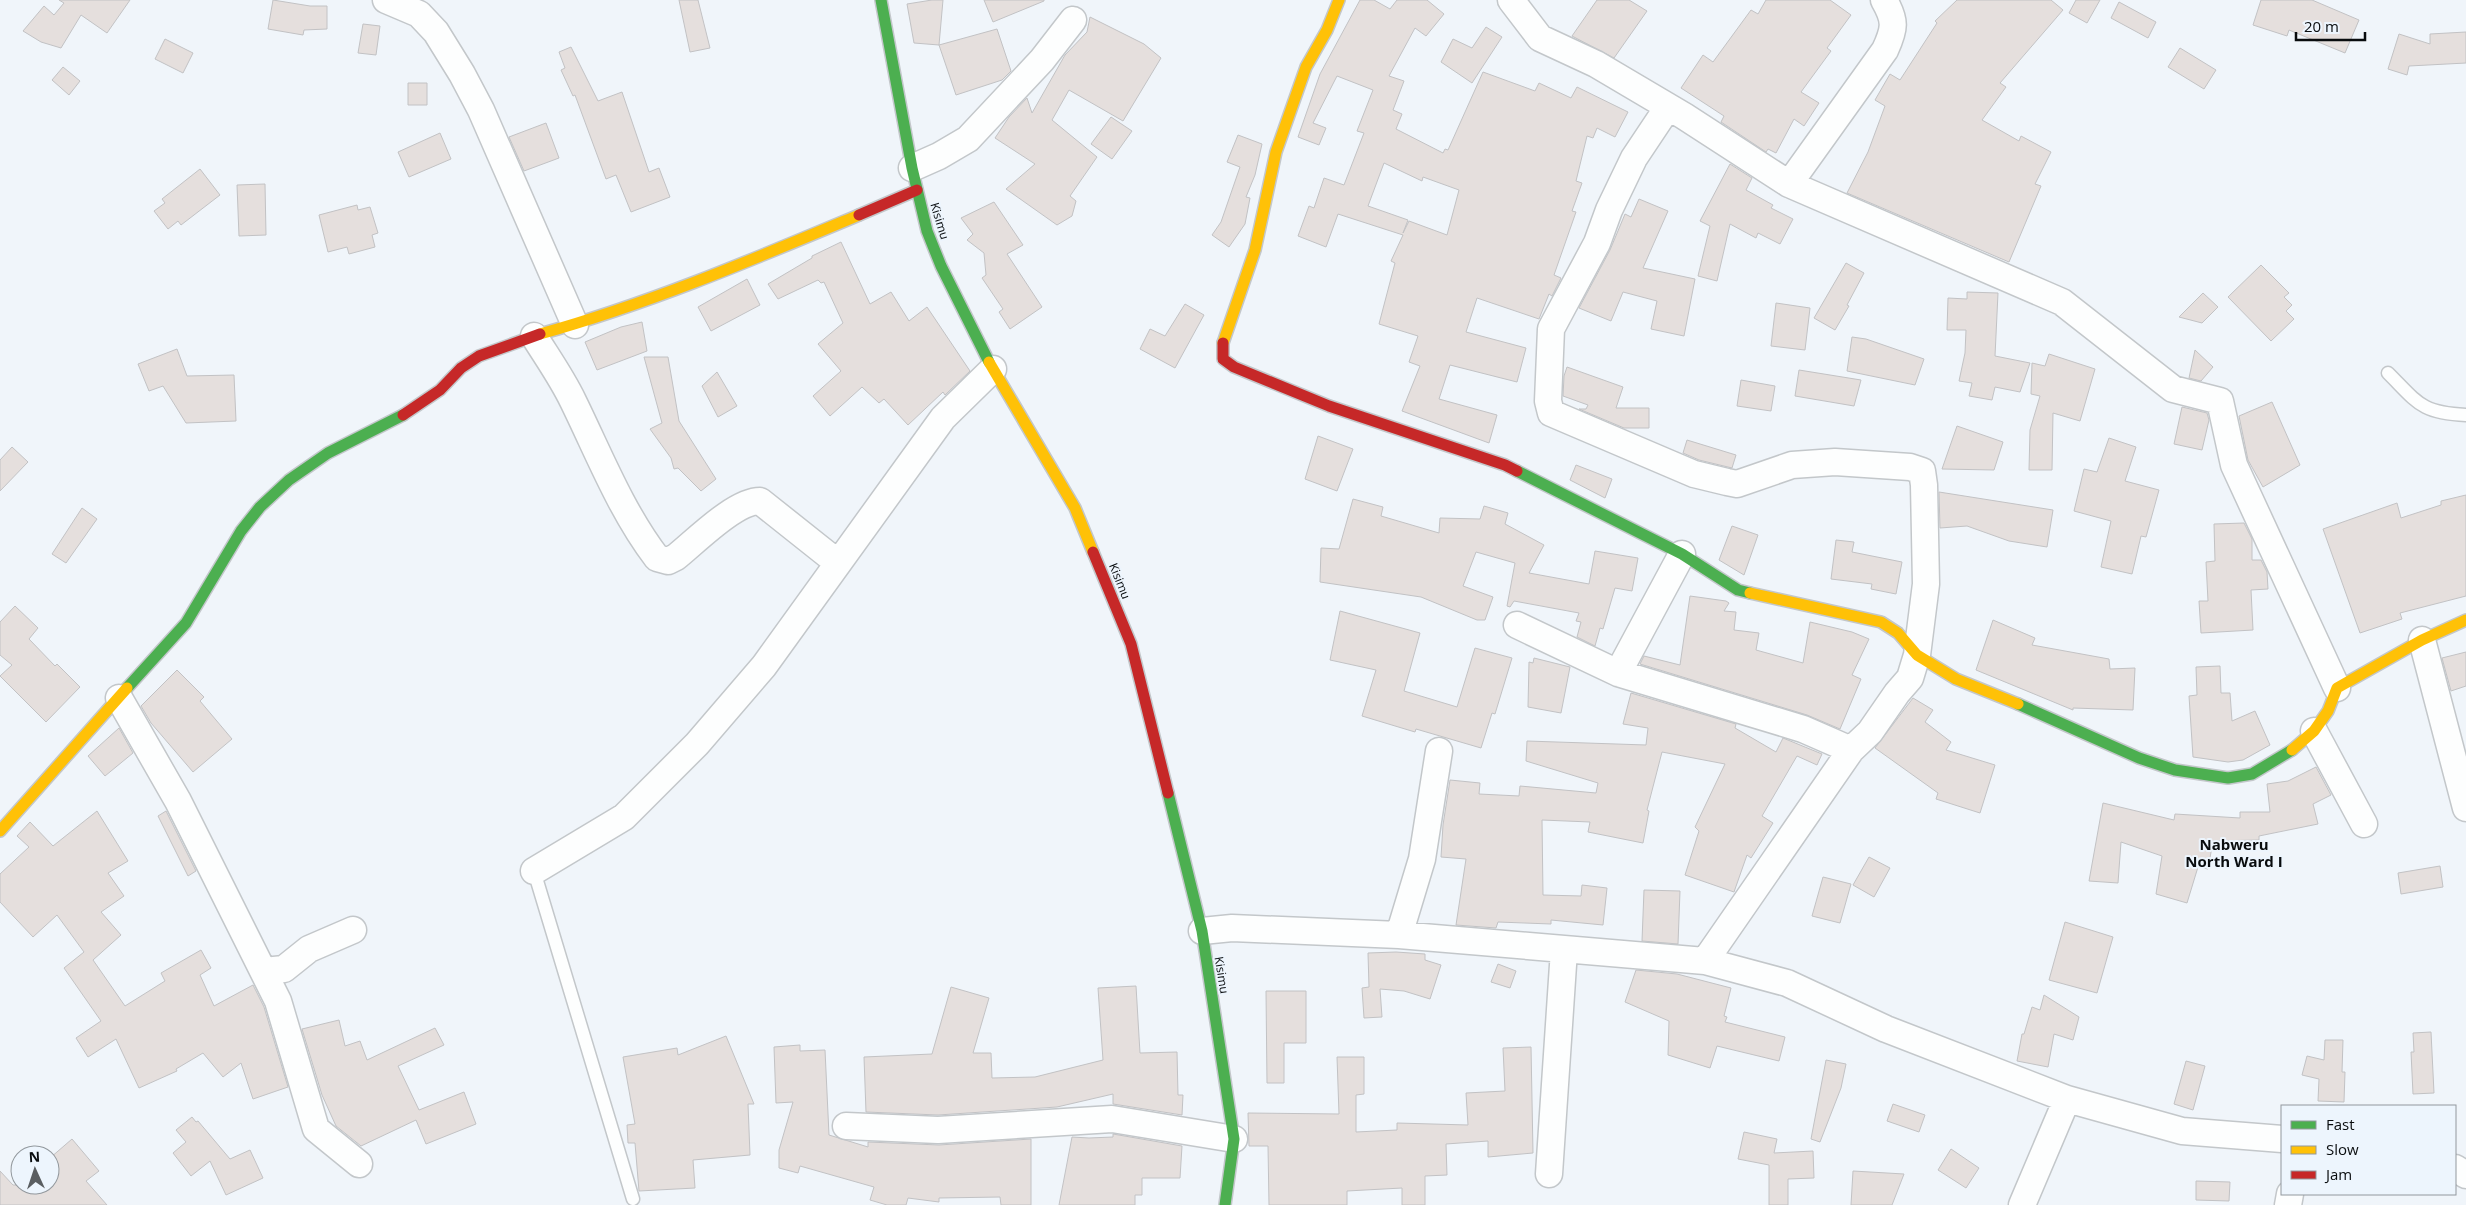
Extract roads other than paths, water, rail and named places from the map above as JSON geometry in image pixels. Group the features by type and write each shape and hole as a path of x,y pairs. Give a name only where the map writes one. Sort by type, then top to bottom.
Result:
{"street":[{"path":"386,0 419,14 436,32 462,74 485,118 575,325"},
{"name":"Kisimu","path":"881,0 914,179 927,231 941,266 993,369 1075,508 1131,644 1202,931 1234,1139 1225,1205"},
{"path":"1339,0 1327,30 1306,66 1276,152 1267,204 1255,250 1223,344 1224,358 1234,367 1329,406 1506,465 1682,554 1738,590 1881,622 1898,633 1917,655 1956,679 2043,714 2139,758 2175,770 2228,778 2252,774 2282,757 2314,730 2328,711 2337,688 2422,640 2466,620"},
{"path":"1511,0 1540,38 1596,64 1668,107 1789,184 2062,302 2172,389 2220,401 2234,465 2337,688"},
{"path":"1789,184 1885,50 1894,31 1892,14 1884,0"},
{"path":"0,831 186,623 242,531 260,507 289,480 328,453 392,422 440,390 461,368 479,356 534,336 609,315 726,271 914,179 939,156 968,139 1042,60 1073,20"},
{"path":"1668,107 1634,158 1609,210 1597,243 1551,329 1548,400 1551,413 1694,474 1737,484 1792,465 1835,462 1910,467 1922,472 1926,547 1926,584 1917,655 1910,678 1897,693 1870,732 1851,750 1705,961"},
{"path":"534,336 572,400 597,456 642,538 657,558 668,561 676,557 734,510 751,501 760,501 838,563"},
{"path":"534,871 624,817 697,744 764,666 943,418 993,369"},
{"path":"1618,673 1682,554"},
{"path":"1517,625 1618,673 1803,729 1851,750"},
{"path":"2422,640 2466,808"},
{"path":"119,698 178,801 278,1000 316,1129 359,1164"},
{"path":"2314,730 2364,824"},
{"path":"1399,935 1422,858 1439,751"},
{"path":"1202,931 1232,928 1399,935 1705,961 1788,983 1886,1029 2067,1099 2182,1131 2281,1139"},
{"path":"264,971 284,969 308,949 354,930"},
{"path":"1549,1174 1564,950"},
{"path":"2022,1205 2067,1099"},
{"path":"846,1126 938,1130 1112,1120 1234,1139"}],"lane":[{"path":"2388,373 2420,406 2441,414 2466,415"},
{"path":"534,871 633,1199"}],"district":[{"name":"Nabweru North Ward I","path":"2234,852"}]}
